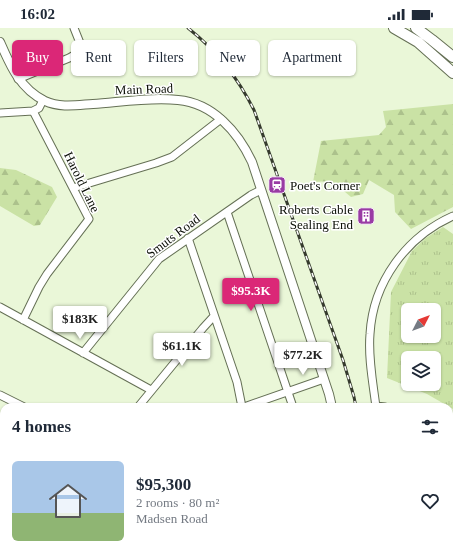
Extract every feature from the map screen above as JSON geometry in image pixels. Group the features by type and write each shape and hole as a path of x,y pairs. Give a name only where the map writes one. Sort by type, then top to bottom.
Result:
{"highway":[{"path":"394,28 422,45 453,73"},
{"path":"416,28 453,57"}],"main road":[{"name":"Main Road","path":"0,42 10,66 18,79 25,87 49,103 65,106 148,100 180,100 201,106 221,118 238,137 252,162 331,403"}],"street":[{"path":"18,79 76,54 80,43 74,28"},
{"path":"0,113 33,111 39,108 43,100"},
{"name":"Harold Lane","path":"23,320 47,274 89,219 33,111"},
{"path":"73,188 156,164 172,157 221,118"},
{"name":"Smuts Road","path":"83,353 156,262 188,238 261,190"},
{"path":"227,212 292,403"},
{"path":"376,403 370,353 370,333 375,302 382,283 394,263 409,246 426,231 453,216"},
{"path":"188,238 237,382 242,403"},
{"path":"0,307 151,390"},
{"path":"141,403 214,316"},
{"path":"255,403 324,379"},
{"path":"0,395 16,403"}],"green space":[{"path":"453,104 453,207 411,229 395,212 394,195 369,180 363,194 351,197 332,181 313,182 321,141 379,135 386,127 383,111"},
{"path":"0,168 16,170 52,187 57,197 40,225 34,226 0,206"},
{"path":"443,227 453,234 453,403 443,403 420,391 441,391 441,351 401,351 401,384 387,378 391,292 412,251 426,238"}],"railway":[{"path":"188,28 226,65 248,98 254,110 343,360 355,403"}],"place":[{"name":"Poet's Corner","path":"277,185"},
{"name":"Roberts Cable Sealing End","path":"366,216"}]}
